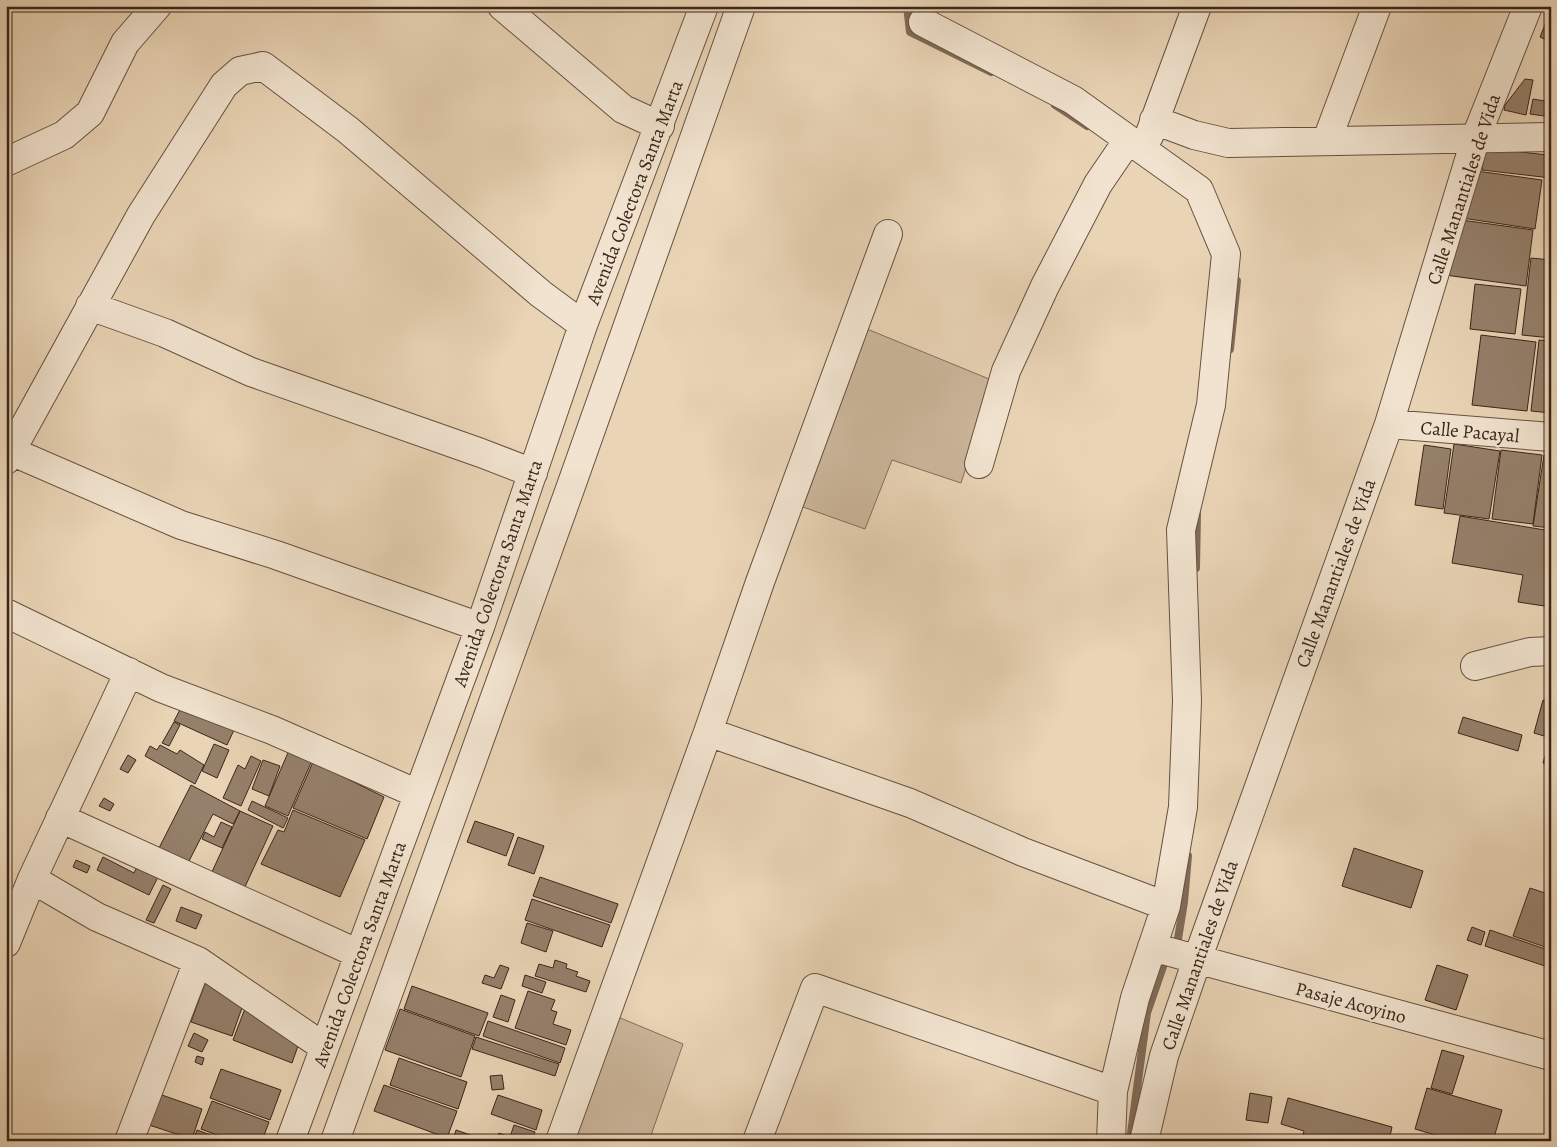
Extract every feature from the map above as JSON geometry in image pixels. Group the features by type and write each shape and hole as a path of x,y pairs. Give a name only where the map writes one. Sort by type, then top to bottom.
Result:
{"street":[{"path":"502,6 623,109 660,126"},
{"name":"Avenida Colectora Santa Marta","path":"290,1141 480,627 583,325 704,6"},
{"name":"Avenida Colectora Santa Marta","path":"335,1141 571,486 741,6"},
{"path":"979,464 1006,371 1045,286 1098,184 1136,145 1154,120 1197,6"},
{"path":"1328,140 1377,6"},
{"name":"Calle Manantiales de Vida","path":"1144,1141 1164,1056 1389,424 1476,137 1528,6"},
{"path":"6,162 64,135 90,113 125,44 150,8"},
{"path":"923,22 1073,100 1199,190 1226,254 1212,405 1182,530 1187,701 1183,807 1166,906 1135,998 1113,1091 1111,1141"},
{"path":"480,627 276,555 181,525 8,453 141,216 224,85 240,71 263,66 348,130 541,294 583,325"},
{"path":"1154,120 1194,135 1228,143 1551,137"},
{"path":"560,1141 708,732 760,582 888,234"},
{"path":"90,306 165,333 251,372 533,473"},
{"name":"Calle Pacayal","path":"1389,424 1551,437"},
{"path":"6,612 161,688 272,730 418,794"},
{"path":"1475,666 1530,652 1551,651"},
{"path":"6,943 32,879 129,672"},
{"path":"708,732 910,803 1032,855 1166,906"},
{"path":"60,818 359,954"},
{"path":"32,879 97,918 198,961 324,1047"},
{"name":"Pasaje Acoyino","path":"1152,947 1551,1056"},
{"path":"129,1141 198,961"},
{"path":"758,1141 815,988 1113,1091"}],"shaded area":[{"path":"867,329 994,381 961,483 892,460 865,529 803,507"},
{"path":"618,1017 683,1044 649,1141 574,1141"}],"building":[{"path":"1551,10 1551,42 1540,37"},
{"path":"1525,79 1533,80 1526,115 1504,110 1505,105"},
{"path":"1533,99 1551,102 1551,117 1530,114"},
{"path":"1548,139 1551,139 1551,178 1482,170 1484,148 1548,155"},
{"path":"1469,170 1542,180 1535,229 1462,218"},
{"path":"1454,219 1533,230 1526,286 1445,275"},
{"path":"1531,258 1551,260 1551,338 1522,335"},
{"path":"1475,284 1521,289 1515,334 1470,329"},
{"path":"1481,335 1536,342 1527,411 1472,405"},
{"path":"1539,340 1551,341 1551,413 1531,411"},
{"path":"1454,444 1500,451 1489,519 1444,513"},
{"path":"1424,445 1451,449 1443,509 1415,505"},
{"path":"1501,450 1542,455 1533,524 1492,519"},
{"path":"1544,455 1551,456 1551,528 1533,526"},
{"path":"1460,516 1551,531 1551,607 1518,602 1523,575 1452,563"},
{"path":"1543,700 1551,702 1551,738 1534,733"},
{"path":"182,706 234,730 227,745 174,721"},
{"path":"1463,717 1522,735 1518,751 1458,733"},
{"path":"174,722 180,725 169,746 162,743"},
{"path":"1549,742 1551,742 1551,766 1543,763"},
{"path":"214,744 229,750 217,778 202,771"},
{"path":"160,745 177,754 180,750 204,765 195,784 145,756 150,746 157,750"},
{"path":"290,748 313,758 288,816 265,806"},
{"path":"128,755 136,760 128,773 120,769"},
{"path":"251,756 261,761 241,806 223,798 238,765 245,769"},
{"path":"263,760 280,766 269,796 252,789"},
{"path":"313,762 384,797 367,839 293,808"},
{"path":"191,785 240,811 233,824 213,814 188,863 159,848"},
{"path":"104,798 114,804 110,811 99,806"},
{"path":"252,801 288,818 283,828 248,810"},
{"path":"293,810 365,840 340,897 261,864 278,830 284,832"},
{"path":"240,811 273,826 244,889 211,874"},
{"path":"475,821 514,834 506,856 467,842"},
{"path":"221,822 232,827 222,848 202,839 205,832 214,837"},
{"path":"518,837 544,846 534,874 508,865"},
{"path":"1354,848 1423,871 1411,908 1342,886"},
{"path":"103,857 134,873 139,863 160,873 149,895 97,870"},
{"path":"76,860 90,866 87,873 73,867"},
{"path":"540,877 618,904 611,923 533,896"},
{"path":"163,885 171,889 154,923 146,920"},
{"path":"1530,888 1551,895 1551,949 1513,936"},
{"path":"532,899 610,925 602,947 525,920"},
{"path":"181,907 202,915 196,929 176,921"},
{"path":"527,923 553,931 546,952 521,943"},
{"path":"1472,927 1485,932 1481,945 1467,940"},
{"path":"1490,930 1551,951 1551,968 1485,946"},
{"path":"555,960 567,964 566,968 578,972 576,976 590,981 586,992 535,976 539,964 553,968"},
{"path":"500,965 509,968 501,989 482,983 485,975 494,978"},
{"path":"1437,965 1468,975 1456,1010 1425,1000"},
{"path":"525,975 546,982 542,993 522,986"},
{"path":"207,978 243,1005 232,1036 191,1022"},
{"path":"412,986 488,1013 479,1036 404,1009"},
{"path":"528,991 555,1000 551,1010 557,1012 553,1024 571,1030 566,1045 515,1028"},
{"path":"501,995 515,1000 508,1022 493,1017"},
{"path":"246,1006 299,1043 292,1063 233,1040"},
{"path":"400,1009 475,1036 461,1077 385,1050"},
{"path":"488,1021 565,1048 560,1063 483,1036"},
{"path":"194,1033 208,1040 202,1052 188,1046"},
{"path":"476,1037 559,1064 555,1076 472,1049"},
{"path":"1442,1050 1464,1056 1452,1094 1431,1088"},
{"path":"197,1056 204,1058 202,1065 195,1062"},
{"path":"399,1058 467,1082 458,1109 390,1085"},
{"path":"221,1069 281,1090 270,1120 210,1098"},
{"path":"502,1075 504,1089 492,1090 490,1076"},
{"path":"384,1085 457,1111 447,1138 374,1111"},
{"path":"1427,1088 1502,1110 1493,1141 1455,1141 1415,1129"},
{"path":"1250,1093 1272,1097 1268,1123 1246,1120"},
{"path":"159,1094 202,1109 192,1139 149,1125"},
{"path":"498,1095 542,1110 536,1130 491,1114"},
{"path":"1288,1098 1392,1127 1389,1141 1301,1141 1304,1131 1281,1124"},
{"path":"212,1101 269,1122 262,1141 233,1141 201,1129"},
{"path":"514,1125 535,1132 532,1141 496,1140 499,1133 510,1137"},
{"path":"197,1130 227,1141 193,1141"},
{"path":"456,1130 488,1141 453,1141"}],"waterway":[{"path":"907,6 910,32 991,72"},
{"path":"1055,105 1087,126"},
{"path":"1230,349 1237,281"},
{"path":"1196,568 1197,514"},
{"path":"1130,1141 1147,1013 1165,961 1178,939 1184,902 1188,856"}]}
